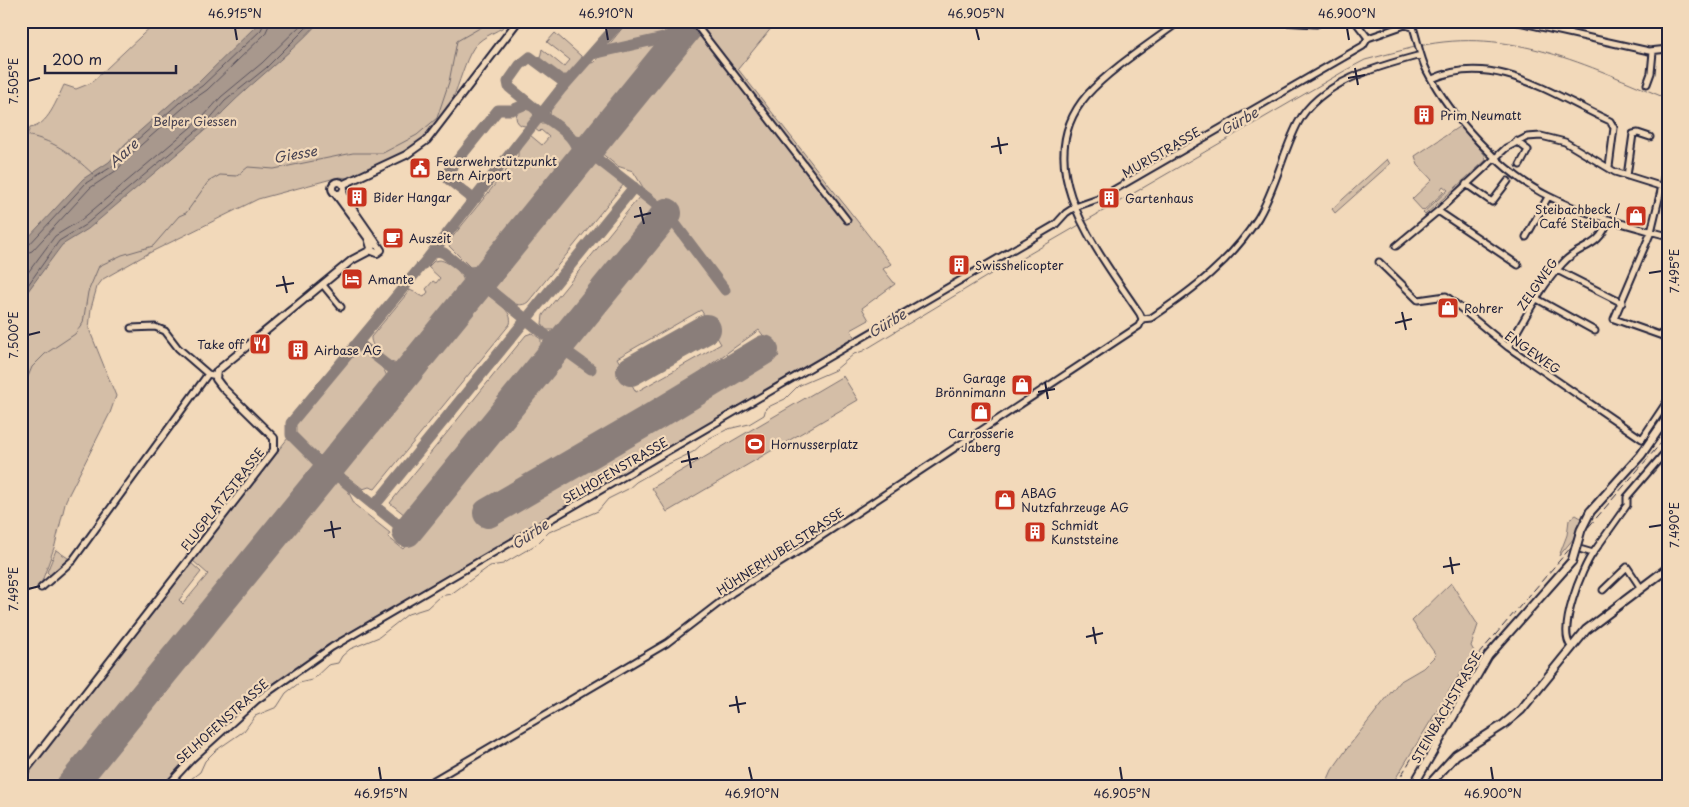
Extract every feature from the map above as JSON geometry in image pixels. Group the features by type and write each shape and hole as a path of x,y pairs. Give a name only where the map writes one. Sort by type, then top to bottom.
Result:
{"main road":[{"name":"STEINBACHSTRASSE","path":"1412,786 1488,656 1572,561 1578,548 1580,530 1590,512 1641,455 1668,416"},
{"path":"1428,786 1456,755 1503,725 1521,710 1571,646 1598,620 1668,568"}],"street":[{"path":"335,193 399,159 427,140 518,21"},
{"path":"693,21 847,220"},
{"path":"1141,322 1075,207 1066,180 1063,154 1067,133 1076,112 1096,86 1180,21"},
{"path":"1262,21 1316,24 1323,21"},
{"path":"1355,21 1368,38"},
{"path":"1418,21 1413,27 1420,53 1432,79 1457,115 1495,158 1519,178 1548,196 1609,219 1668,236"},
{"path":"1514,21 1653,52 1668,49"},
{"name":"MURISTRASSE","path":"913,307 1055,225 1066,212 1098,199 1363,46 1368,38 1405,25 1413,27"},
{"path":"1647,84 1651,73 1653,52"},
{"name":"HÜHNERHUBELSTRASSE","path":"424,786 667,643 732,593 800,551 1141,322 1151,318 1198,286 1239,245 1270,197 1297,125 1310,106 1326,93 1354,78 1420,53"},
{"path":"1432,79 1444,73 1462,70 1496,72 1539,86 1610,121 1614,128 1608,167"},
{"path":"1627,176 1633,134 1638,133 1650,137"},
{"path":"1396,246 1516,141 1534,136 1556,139 1572,145 1627,176 1663,187"},
{"path":"1516,141 1528,150 1520,165"},
{"path":"1668,161 1651,232 1614,319 1668,338"},
{"path":"340,181 344,188 345,198 373,247 332,189 334,182 340,181"},
{"path":"1466,184 1492,202 1508,181"},
{"path":"1526,237 1548,196"},
{"path":"1438,211 1518,265"},
{"name":"ZELGWEG","path":"1508,347 1537,298 1557,270 1566,260 1599,239 1609,219"},
{"path":"41,588 73,560 212,375 352,260 373,247"},
{"name":"ENGEWEG","path":"1379,262 1418,300 1446,296 1508,347 1642,439 1668,400"},
{"path":"1557,270 1622,303"},
{"path":"323,285 341,307"},
{"path":"1537,298 1594,333 1595,331"},
{"name":"SELHOFENSTRASSE","path":"167,786 192,759 257,700 332,647 913,307"},
{"path":"131,328 155,327 165,331 178,348 212,375"},
{"name":"FLUGPLATZSTRASSE","path":"21,776 274,450 276,442 272,436 222,388 212,375"},
{"path":"1571,646 1567,638 1573,594 1580,575 1627,505 1626,497 1668,449"},
{"path":"1578,548 1593,553"},
{"path":"1603,590 1626,567 1641,588"}],"green space":[{"name":"Belper Giessen","path":"157,21 512,21 482,39 474,47 467,59 452,100 443,115 433,128 408,149 347,178 339,177 258,199 149,253 103,279 97,287 91,308 89,329 116,396 110,413 66,500 55,545 40,587 30,592 21,589 21,148 23,143 21,142 21,134 27,135 30,128 36,126 47,117 64,85 76,89 91,83"},
{"path":"628,21 658,21 665,32 660,35 607,47"},
{"path":"705,21 777,21 738,69 891,264 883,269 895,284 862,308 869,320 851,330 855,339 326,646 283,678 221,729 164,786 84,786 155,698 159,702 171,687 171,679 335,477 348,491 355,505 390,533 388,537 403,549 669,223 723,292 728,288 669,209 644,189 633,171 617,166 600,152 697,31 701,31 700,28","holes":["701,310 721,344 636,392 617,358","759,330 779,356 487,527 477,510 647,410"]},
{"path":"555,33 581,56 582,60 567,78 559,76 540,58 542,49 564,67 570,60 547,42"},
{"path":"664,41 584,138 575,137 552,119 550,115 551,107 587,64 595,62 602,54"},
{"path":"525,108 531,111 534,117 531,123 525,126 519,123 516,117 519,111"},
{"path":"540,123 548,123 572,143 573,152 480,266 470,267 448,245 450,240 518,156 518,151 530,135 542,145 549,137 541,130 539,132 535,129"},
{"path":"1460,126 1485,155 1486,160 1425,215 1423,213 1448,190 1443,186 1441,189 1444,192 1423,211 1412,199 1432,180 1418,165 1415,156"},
{"path":"594,159 624,184 528,302 518,305 513,303 492,284"},
{"path":"1387,159 1390,164 1335,213 1332,209"},
{"path":"640,196 656,208 560,326 553,330 546,330 542,324 543,315"},
{"path":"440,260 456,269 464,281 464,285 404,360 400,364 391,362 377,351 371,337 410,290 424,297 428,292 426,289 433,281 436,283 440,278 428,267 434,261"},
{"path":"485,293 506,310 509,315 510,324 375,489 369,487 363,489 340,471"},
{"path":"532,333 541,339 541,349 405,515 390,503 526,335"},
{"path":"354,351 364,353 375,360 383,369 387,379 331,451 320,456 296,435 293,426"},
{"name":"Hornusserplatz","path":"843,376 858,400 667,512 652,488"},
{"path":"288,438 315,464 313,472 160,661 137,683 139,686 58,786 21,786 21,779 190,562 201,572 179,600 183,604 208,574 192,560"},
{"path":"1576,515 1581,518 1574,538 1559,556 1567,535 1569,520"},
{"path":"56,550 71,560 51,576 47,572"},
{"path":"1451,583 1478,625 1471,646 1475,653 1452,686 1391,786 1325,786 1332,770 1349,746 1399,682 1423,668 1436,655 1412,621"}],"water":[{"name":"Aare","path":"261,21 320,21 237,98 211,125 88,229 62,245 28,291 21,308 21,247 26,240 83,179 109,162 125,144 184,92 199,82"}],"waterway":[{"name":"Giesse","path":"21,393 32,367 45,354 75,334 83,323 88,292 99,266 122,255 153,246 179,216 186,213 208,182 220,175 237,176 248,167 274,169 353,153 383,153 417,135 437,118 449,82 457,41 492,21"},
{"name":"Gürbe","path":"1419,46 1452,41 1485,41 1516,45 1547,52 1577,62 1668,99"},
{"name":"Gürbe","path":"1084,222 1346,70 1365,60 1415,47"},
{"path":"21,134 52,143 76,159 93,174"},
{"name":"Gürbe","path":"182,786 200,772 205,761 215,751 244,731 255,716 277,707 286,693 299,683 312,680 328,665 338,663 342,656 350,649 379,637 408,614 427,608 440,596 451,594 490,566 503,564 537,544 549,532 598,511 608,499 628,489 636,482 662,467 693,452 708,439 728,429 749,424 764,415 766,408 785,399 798,386 835,370 854,354 863,351 999,269 1005,268 1081,224"}],"taxiway":[{"path":"315,486 322,475 322,466 291,435 291,423 428,258 561,89 621,21"},
{"path":"668,21 676,31 675,43"},
{"path":"673,25 682,27 692,22"},
{"path":"593,54 663,38"},
{"path":"549,120 509,87 508,82 520,65 530,57 561,80 569,80"},
{"path":"476,198 472,198 448,179 448,172 498,110 512,110 526,104 532,106"},
{"path":"543,116 570,136 577,150 575,165"},
{"path":"575,141 588,143 599,136"},
{"path":"573,140 667,213 725,290"},
{"path":"375,505 634,187"},
{"path":"432,253 438,251 444,253 559,346 591,369"},
{"path":"468,272 480,274 493,267"},
{"path":"467,273 472,284 468,297"},
{"path":"354,346 361,345 392,369 397,378 394,388"},
{"path":"392,369 401,372 412,366"},
{"path":"318,461 329,463 338,456"},
{"path":"319,461 407,532"}],"runway":[{"path":"71,786 693,21"},
{"path":"407,532 667,213"},
{"path":"631,371 706,329"},
{"path":"488,513 764,350"}],"railway":[{"path":"1395,786 1452,691 1477,656 1668,435"}],"place":[{"name":"Prim Neumatt","path":"1424,115"},
{"name":"Feuerwehrstützpunkt Bern Airport","path":"420,168"},
{"name":"Bider Hangar","path":"357,197"},
{"name":"Gartenhaus","path":"1109,198"},
{"name":"Steibachbeck / Café Steibach","path":"1636,216"},
{"name":"Auszeit","path":"393,238"},
{"name":"Swisshelicopter","path":"959,265"},
{"name":"Amante","path":"352,279"},
{"name":"Rohrer","path":"1448,308"},
{"name":"Take off","path":"260,344"},
{"name":"Airbase AG","path":"298,350"},
{"name":"Garage Brönnimann","path":"1022,385"},
{"name":"Carrosserie Jaberg","path":"981,412"},
{"name":"Hornusserplatz","path":"755,444"},
{"name":"ABAG Nutzfahrzeuge AG","path":"1005,500"},
{"name":"Schmidt Kunststeine","path":"1035,532"}]}
